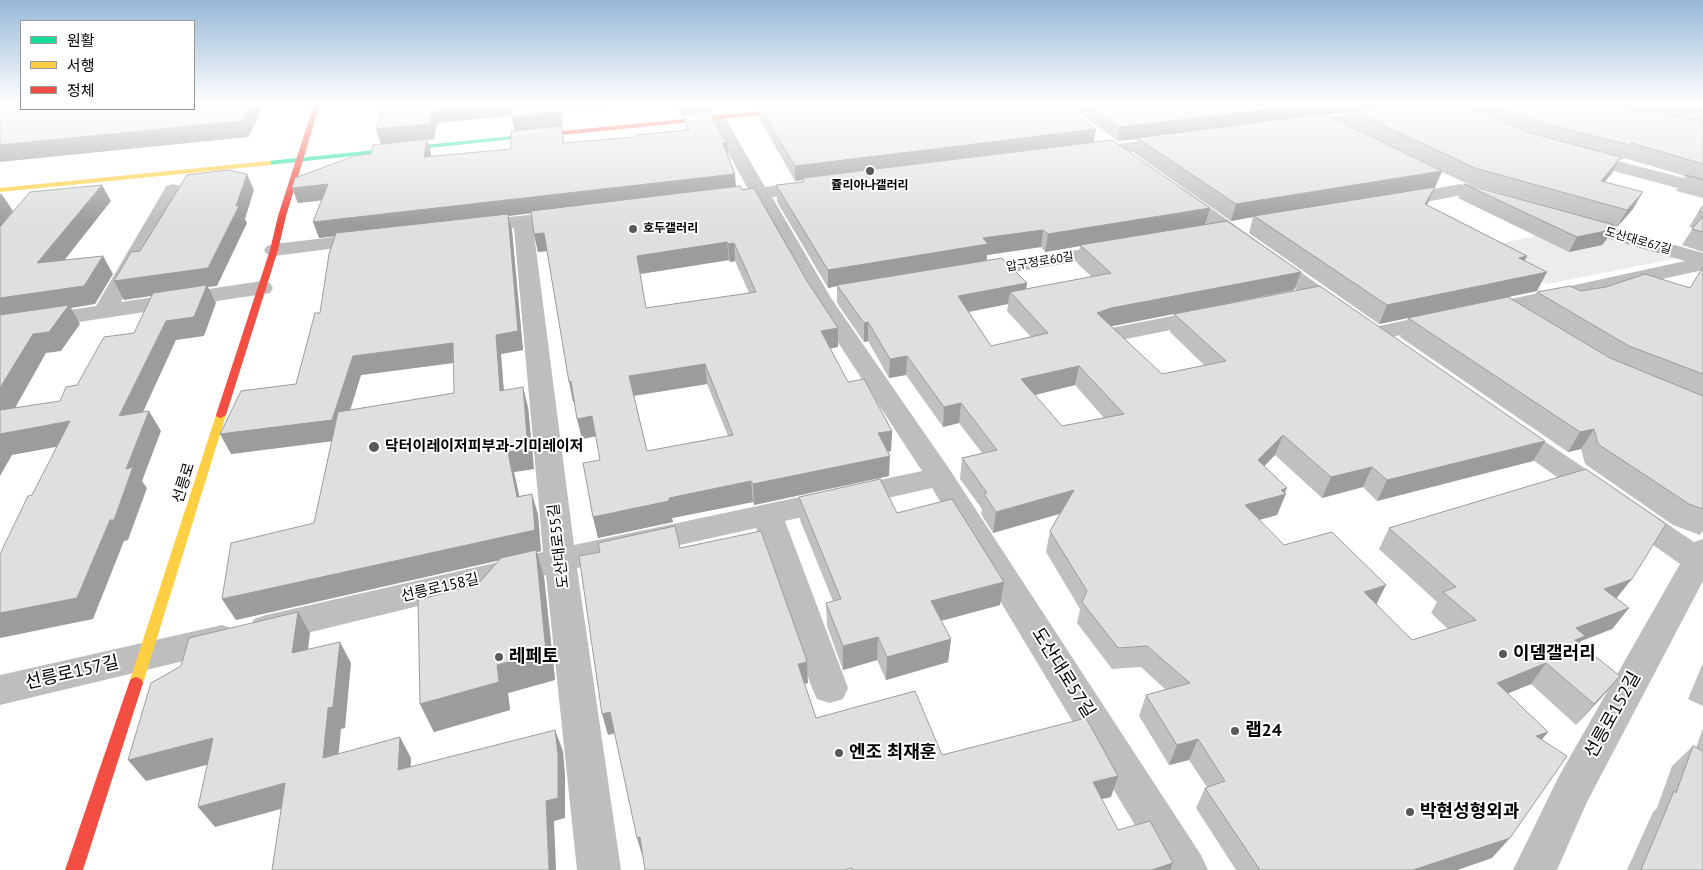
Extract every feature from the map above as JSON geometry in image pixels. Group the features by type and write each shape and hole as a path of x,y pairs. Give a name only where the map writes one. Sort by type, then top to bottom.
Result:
{"main road":[{"name":"선릉로","path":"74,870 262,288 305,145"},
{"path":"0,190 454,145"}],"street":[{"path":"732,145 760,193 830,297 940,477"},
{"path":"1108,145 1138,166"},
{"path":"1066,156 1156,145"},
{"path":"1558,151 1703,189"},
{"path":"1435,178 1460,190 1479,196"},
{"path":"1161,182 1398,351"},
{"path":"701,200 829,185"},
{"path":"30,207 47,186"},
{"path":"104,312 173,190"},
{"path":"1374,205 1460,190"},
{"path":"456,228 587,214"},
{"name":"도산대로67길","path":"1554,217 1703,260"},
{"name":"도산대로55길","path":"524,221 536,354 599,870"},
{"path":"1201,236 1259,226"},
{"path":"274,250 389,236"},
{"name":"압구정로60길","path":"956,276 1132,247"},
{"name":"도산대로67길","path":"1373,334 1703,264"},
{"path":"0,327 262,288"},
{"path":"1289,300 1318,294"},
{"path":"1504,307 1528,322"},
{"path":"1116,334 1231,311"},
{"path":"1487,414 1701,559"},
{"name":"선릉로158길","path":"144,657 560,560 940,477"},
{"name":"도산대로57길","path":"940,477 1186,870"},
{"path":"767,515 830,688"},
{"name":"선릉로152길","path":"1535,870 1572,789 1701,559"},
{"name":"선릉로157길","path":"0,690 144,657"}],"shaded area":[{"path":"1575,228 1679,258 1547,284 1478,248"}],"building":[{"path":"373,145 426,145 424,157 511,149 511,145 724,145 735,174 313,222 328,184 292,188 295,178 354,156 371,154"},
{"path":"782,145 969,145 795,166"},
{"path":"1075,145 1119,145 1210,208 1048,234 1043,230 983,238 988,244 828,270 776,185 804,182 803,178"},
{"path":"1147,145 1387,145 1442,171 1236,204"},
{"path":"1425,145 1574,145 1621,157 1601,181 1643,192 1627,210 1475,168"},
{"path":"1637,145 1703,145 1703,164"},
{"path":"228,170 247,174 236,206 239,206 208,268 114,281 131,252 140,251 187,175"},
{"path":"1464,184 1614,225 1610,230 1577,237"},
{"path":"102,185 37,263 103,256 84,286 0,298 0,227 30,192"},
{"path":"740,186 742,190 754,188 807,281 838,328 821,331 848,382 864,379 892,431 878,433 890,456 753,484 751,481 669,498 669,501 593,517 583,463 600,460 592,416 577,419 544,233 534,234 531,211","holes":["727,242 728,244 734,243 756,292 646,308 637,256","705,364 733,435 647,451 629,376"]},
{"path":"1435,187 1425,204 1527,256 1519,258 1547,272 1387,305 1254,216"},
{"path":"508,214 518,331 496,335 500,391 523,387 528,449 508,452 517,497 532,494 535,530 222,599 231,543 314,523 338,412 454,393 453,343 353,356 332,420 220,434 241,391 296,384 315,313 320,313 329,254 336,233"},
{"path":"1703,216 1703,232 1692,229"},
{"path":"1227,221 1301,272 1111,308 1097,313 1162,374 1226,361 1174,314 1320,286 1545,441 1387,480 1372,467 1331,477 1283,435 1258,460 1287,488 1281,490 1286,494 1245,505 1284,545 1332,532 1386,585 1364,592 1412,640 1476,620 1443,592 1456,587 1389,528 1586,469 1666,524 1632,579 1604,589 1629,608 1576,628 1585,636 1575,640 1620,676 1594,704 1546,663 1497,683 1548,732 1536,736 1567,756 1510,838 1413,870 1260,870 1205,788 1225,781 1198,739 1177,745 1146,695 1190,683 1147,646 1118,648 1082,602 1087,591 1050,531 1074,490 996,512 984,494 987,493 962,458 997,450 961,403 944,407 907,356 890,359 868,322 864,323 837,285 1002,258 1027,283 958,296 991,346 1048,333 1010,292 1111,273 1080,245","holes":["1079,366 1124,414 1062,426 1021,379"]},
{"path":"1703,267 1703,374 1629,346 1537,292 1570,286 1581,291 1606,287 1645,274 1690,288"},
{"path":"207,285 194,317 166,321 119,416 149,411 126,469 133,467 114,520 110,520 77,598 0,613 0,554 28,496 32,495 70,421 0,434 0,410 60,401 66,387 77,385 104,337 134,333 153,293"},
{"path":"1508,297 1610,358 1703,396 1703,509 1689,504 1598,444 1594,429 1580,432 1408,318"},
{"path":"69,305 49,332 33,334 0,388 0,315"},
{"path":"880,479 897,513 952,499 1004,582 931,601 951,639 887,657 878,637 843,646 826,603 841,599 799,497"},
{"path":"675,526 680,548 761,531 806,658 807,662 798,664 816,718 915,691 942,755 1086,718 1118,776 1093,782 1118,830 1150,821 1173,863 1151,870 852,870 852,868 845,870 645,870 640,837 637,838 610,712 602,714 579,556 600,552 598,543"},
{"path":"536,550 546,652 497,665 499,682 420,704 418,600 478,584 501,558"},
{"path":"298,612 292,653 340,642 333,707 328,708 323,758 400,737 398,770 555,730 558,754 558,798 546,801 549,870 272,870 285,783 198,807 213,738 128,760 151,683 181,666 189,638"},
{"path":"1693,746 1703,751 1703,870 1641,870 1674,791 1676,793"}],"traffic: fast":[{"path":"268,163 448,145"}],"traffic: slow":[{"path":"0,190 268,163"},
{"path":"136,683 221,415"}],"traffic: jam":[{"path":"221,415 274,250 282,216 304,145"},
{"path":"74,870 136,683"}],"place":[{"name":"쥴리아나갤러리","path":"870,171"},
{"name":"호두갤러리","path":"633,229"},
{"name":"닥터이레이저피부과-기미레이저","path":"374,447"},
{"name":"이뎀갤러리","path":"1503,654"},
{"name":"레페토","path":"499,657"},
{"name":"랩24","path":"1235,731"},
{"name":"엔조 최재훈","path":"839,753"},
{"name":"박현성형외과","path":"1410,812"}]}
